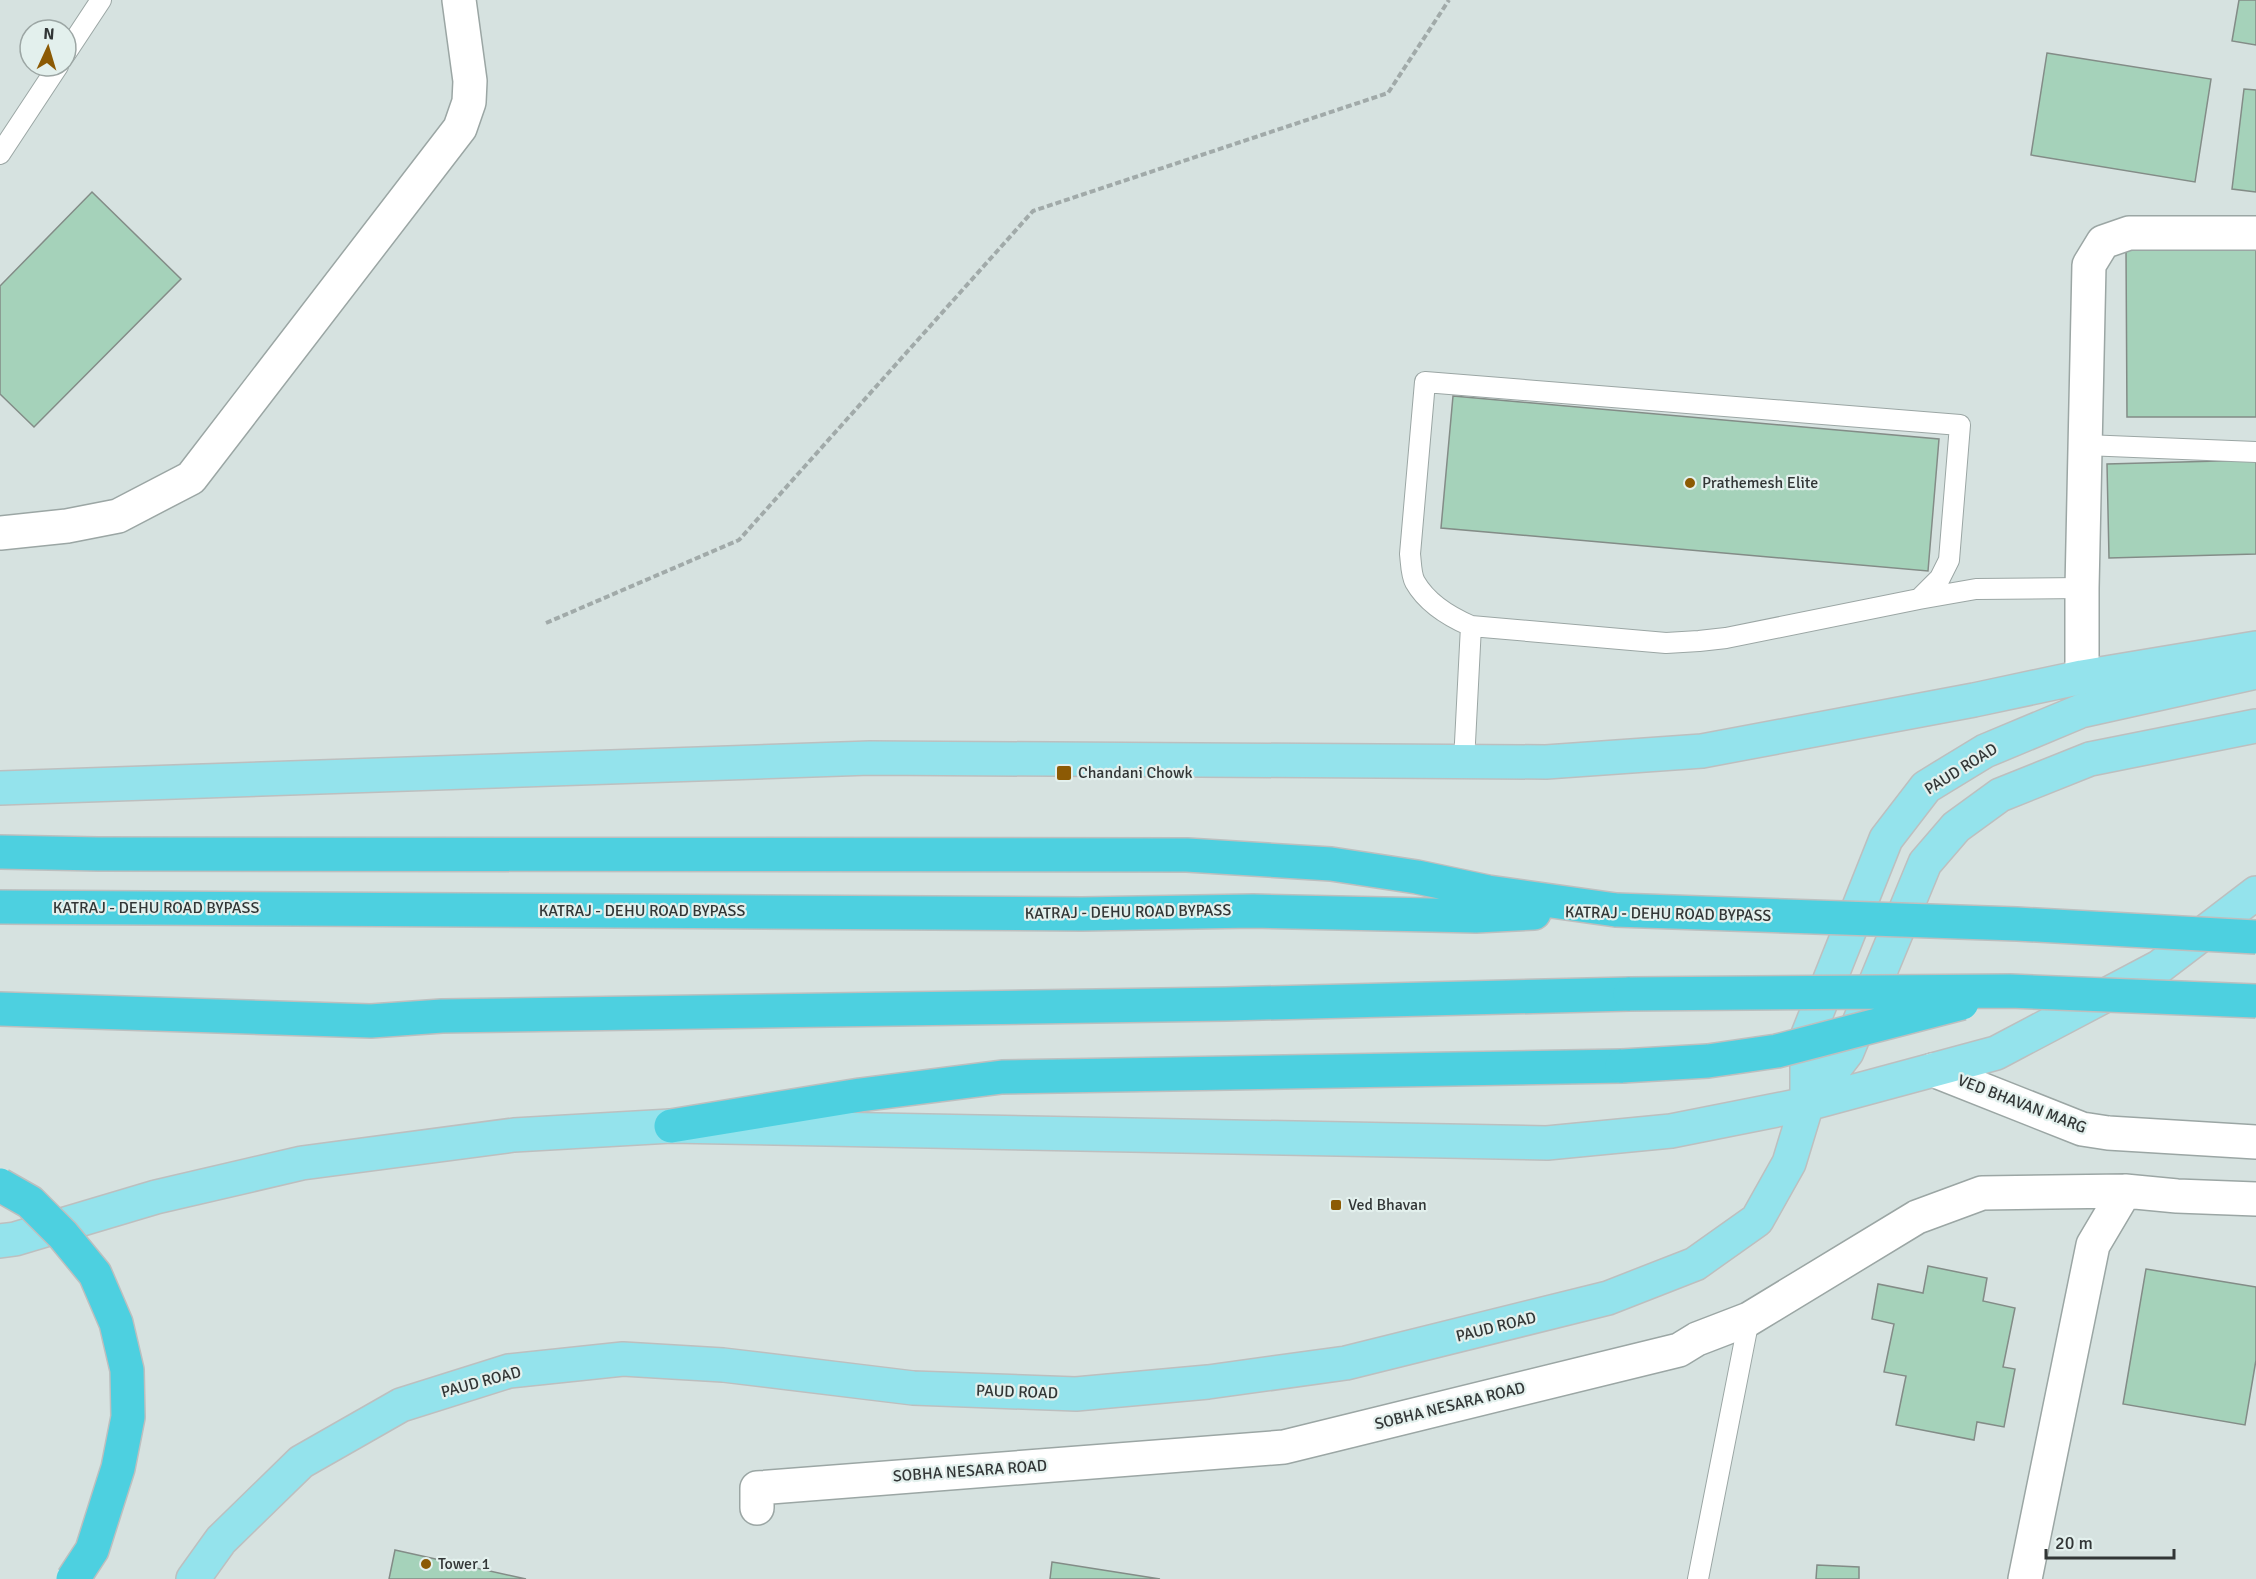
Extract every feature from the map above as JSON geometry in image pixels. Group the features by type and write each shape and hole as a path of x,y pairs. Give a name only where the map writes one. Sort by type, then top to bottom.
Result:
{"highway":[{"path":"0,852 1187,855 1331,864 1488,892 1616,910"},
{"name":"KATRAJ - DEHU ROAD BYPASS","path":"0,907 1070,914 1252,911 1476,916 1616,910 2018,924 2256,937"},
{"path":"671,1126 860,1095 1002,1077 1622,1066 1708,1061 1777,1051 2010,991"},
{"path":"0,1009 371,1021 454,1016 1226,1004 1630,994 2010,991 2256,1001"},
{"path":"0,1185 30,1202 63,1235 95,1274 116,1323 127,1370 128,1418 118,1468 92,1550 73,1579"}],"main road":[{"path":"0,788 870,758 1546,762 1702,751 1974,700 2082,677 2256,648"},
{"name":"PAUD ROAD","path":"193,1579 220,1540 301,1461 401,1405 510,1371 624,1359 723,1365 913,1389 1076,1394 1208,1382 1346,1363 1608,1298 1695,1264 1758,1220 1789,1164 1807,1104 1807,1037 1886,839 1926,787 1985,751 2081,711 2256,672"},
{"name":"PAUD ROAD","path":"1807,1104 1847,1052 1925,863 1956,827 2000,795 2090,759 2256,726"},
{"path":"0,1241 15,1239 156,1197 302,1162 514,1135 671,1126 1547,1143 1671,1131 1807,1104 1996,1053 2159,967 2256,893"}],"street":[{"path":"0,533 67,526 118,516 191,478 459,128 470,102 470,81 459,0"},
{"path":"2082,677 2089,265 2103,242 2129,232 2256,233"},
{"name":"VED BHAVAN MARG","path":"1933,1070 2082,1129 2256,1142"},
{"path":"2025,1579 2092,1245 2125,1191"},
{"name":"SOBHA NESARA ROAD","path":"757,1508 757,1488 1284,1447 1679,1350 1697,1339 1749,1319 1917,1217 1982,1193 2125,1191 2177,1196 2256,1199"}],"lane":[{"path":"78,35 101,0"},
{"path":"0,154 50,78"},
{"path":"1919,599 1940,578 1949,560 1959,424 1425,382 1410,554 1414,581 1449,617 1471,626 1666,643 1699,642 1976,589 2082,588"},
{"path":"2085,445 2256,452"},
{"path":"1464,762 1471,626"},
{"path":"1698,1579 1749,1319"}],"path":[{"path":"546,623 739,540 1033,211 1388,93 1449,0"}],"building":[{"path":"2239,0 2256,0 2256,45 2232,41"},
{"path":"2047,53 2211,79 2195,182 2031,155"},
{"path":"2244,89 2256,90 2256,192 2232,189"},
{"path":"92,192 181,279 34,427 0,394 0,286"},
{"path":"2126,250 2256,250 2256,417 2127,417"},
{"name":"Prathemesh Elite","path":"1453,396 1939,439 1928,571 1441,528"},
{"path":"2256,460 2256,554 2109,558 2107,464"},
{"path":"1928,1266 1987,1278 1983,1301 2015,1308 2003,1367 2015,1369 2004,1427 1977,1422 1974,1440 1896,1425 1906,1376 1884,1372 1894,1324 1872,1319 1878,1284 1923,1293"},
{"path":"2146,1269 2256,1287 2256,1360 2245,1425 2123,1404"},
{"name":"Tower 1","path":"395,1550 526,1579 389,1579"},
{"path":"1052,1562 1160,1579 1050,1579"},
{"path":"1817,1565 1859,1567 1859,1579 1816,1579"}],"place":[{"name":"Prathemesh Elite","path":"1690,483"},
{"name":"Chandani Chowk","path":"1064,773"},
{"name":"Ved Bhavan","path":"1336,1205"},
{"name":"Tower 1","path":"426,1564"}]}
